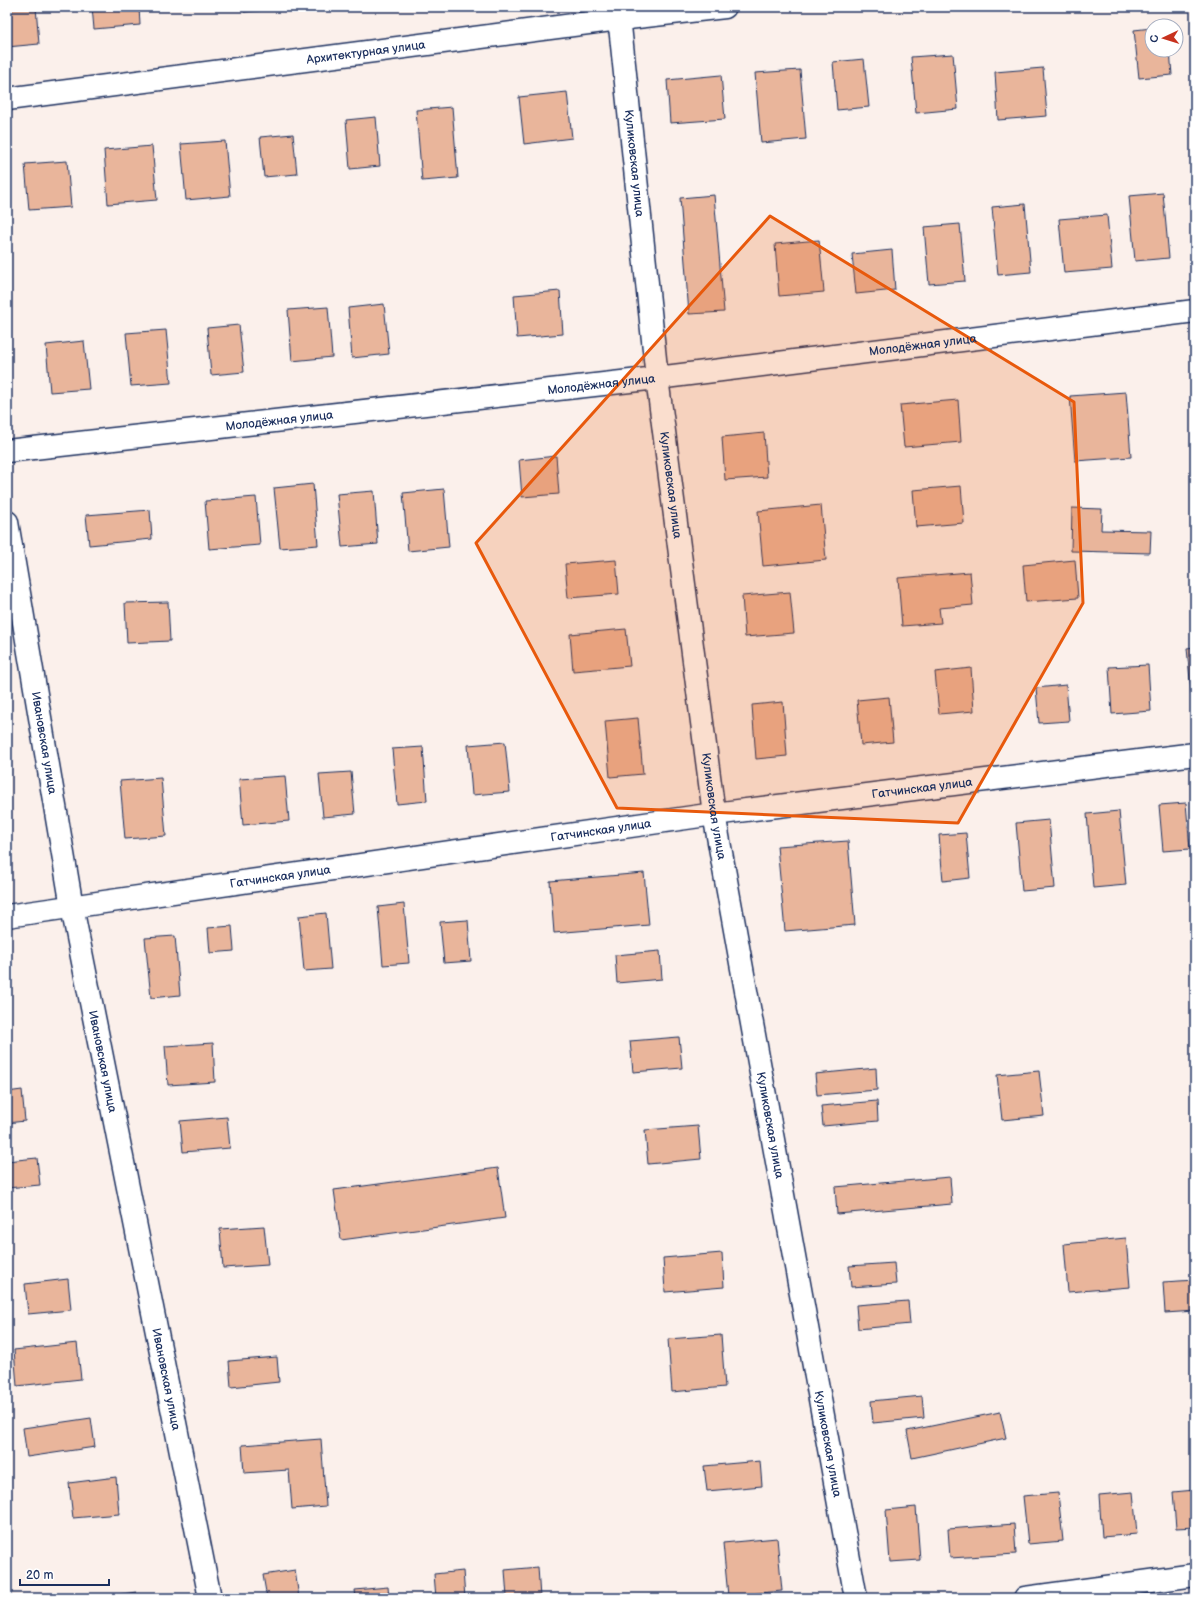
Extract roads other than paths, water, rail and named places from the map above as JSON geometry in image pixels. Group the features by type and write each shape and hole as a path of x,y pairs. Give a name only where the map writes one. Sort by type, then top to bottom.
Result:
{"street":[{"name":"Архитектурная улица","path":"7,99 618,13 725,7"},
{"name":"Куликовская улица","path":"618,13 657,378 714,814 856,1598"},
{"name":"Молодёжная улица","path":"7,451 657,378 1195,312"},
{"name":"Ивановская улица","path":"7,522 72,907 210,1598"},
{"name":"Гатчинская улица","path":"7,916 714,814 1195,754"},
{"path":"1025,1598 1195,1575"}]}
